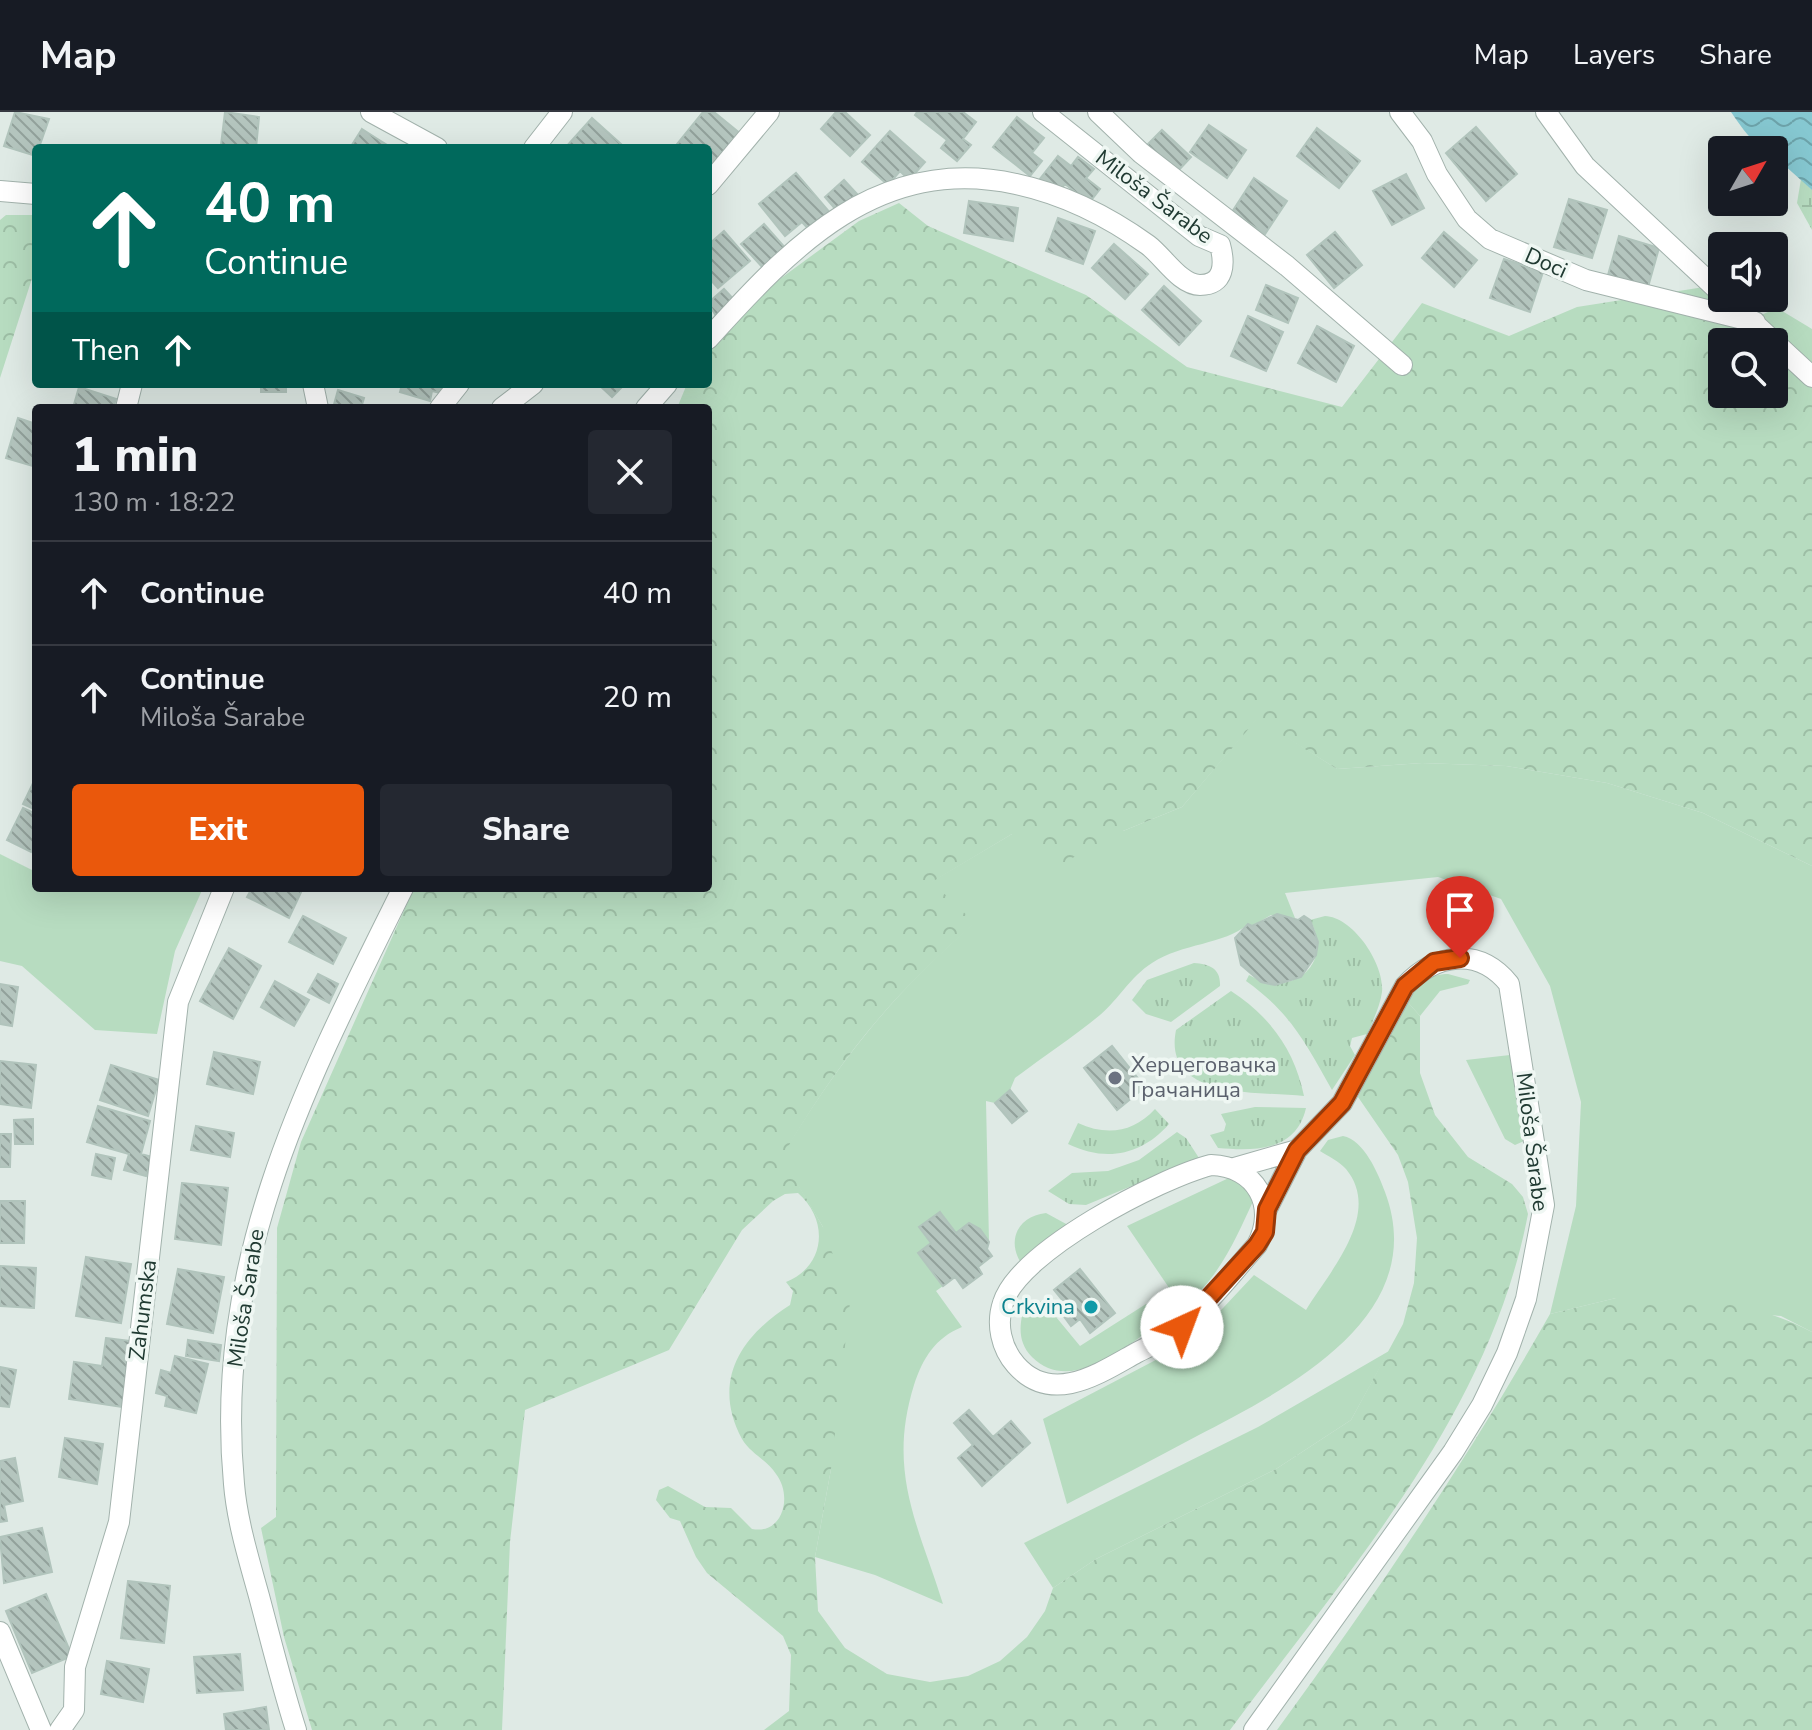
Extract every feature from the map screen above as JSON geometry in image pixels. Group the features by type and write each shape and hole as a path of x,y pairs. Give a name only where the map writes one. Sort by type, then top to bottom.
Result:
{"street":[{"path":"371,112 430,144"},
{"path":"537,144 562,112"},
{"path":"712,180 769,112"},
{"name":"Miloša Šarabe","path":"712,335 757,285 839,215 885,191 928,180 973,178 1018,184 1074,203 1114,222 1151,247 1188,281 1199,285 1212,283 1221,274 1225,263 1220,245 1199,236 1043,112"},
{"name":"Miloša Šarabe","path":"1098,112 1141,153 1275,256 1402,365"},
{"name":"Doci","path":"1400,112 1422,141 1437,174 1467,219 1490,239 1586,280 1755,322"},
{"path":"1546,112 1585,166 1708,281"},
{"path":"0,191 32,194"},
{"path":"1743,312 1812,377"},
{"path":"443,404 456,388"},
{"path":"507,404 528,388"},
{"path":"650,404 664,388"},
{"name":"Zahumska","path":"60,1730 74,1710 75,1667 119,1522 178,1002 222,892"},
{"name":"Miloša Šarabe","path":"296,1730 248,1554 234,1487 233,1373 242,1298 261,1210 286,1136 330,1036 401,892"},
{"name":"Miloša Šarabe","path":"1254,1730 1453,1452 1482,1405 1507,1353 1526,1299 1544,1205 1509,984 1494,969 1474,959 1447,958 1422,969 1405,986 1342,1103 1297,1150"},
{"path":"1297,1150 1267,1209 1265,1232 1257,1245 1182,1327 1082,1383 1054,1385 1037,1381 1017,1366 1004,1346 1000,1319 1003,1301 1022,1275 1103,1211 1194,1169 1211,1165 1234,1168 1297,1150"},
{"path":"1234,1168 1257,1186 1267,1209"},
{"path":"0,1632 41,1730"}],"green space":[{"path":"1801,179 1812,190 1812,230 1797,203"},
{"path":"899,203 928,226 1086,295 1187,367 1342,407 1422,303 1509,336 1577,307 1704,287 1708,291 1708,312 1732,312 1750,328 1708,328 1708,408 1788,408 1788,363 1812,388 1812,866 1703,813 1607,783 1506,766 1422,763 1337,769 1257,719 1182,807 1123,831 1063,863 1012,834 932,882 975,923 917,977 868,1031 782,1157 823,1227 850,1302 831,1469 815,1557 818,1611 845,1648 887,1674 930,1682 968,1676 1000,1661 1027,1637 1045,1611 1053,1588 1096,1559 1276,1469 1351,1420 1403,1324 1414,1283 1417,1238 1408,1182 1398,1155 1358,1097 1405,999 1420,1016 1420,1073 1435,1115 1468,1157 1512,1184 1523,1197 1528,1214 1509,1288 1482,1357 1448,1424 1366,1549 1230,1730 764,1730 789,1711 791,1655 783,1636 707,1573 680,1521 670,1518 656,1500 659,1490 668,1486 705,1507 731,1508 752,1529 771,1526 782,1512 784,1493 781,1483 772,1469 742,1439 733,1418 730,1398 731,1379 745,1346 757,1331 790,1305 793,1291 786,1282 799,1275 816,1254 819,1242 815,1216 798,1193 785,1194 773,1201 742,1230 669,1350 525,1410 510,1542 502,1730 312,1730 284,1637 261,1528 276,1517 277,1228 301,1142 412,892 712,892 712,404 679,404 685,388 712,388 712,347 726,328 773,284 859,221"},
{"path":"6,215 32,215 32,278 0,378 0,220"},
{"path":"1768,312 1784,312 1812,329 1812,367 1788,344 1788,328 1771,328 1759,316"},
{"path":"1257,718 1337,769 1422,763 1506,766 1607,783 1703,813 1812,866 1812,1332 1781,1316 1616,1298 1550,1314 1576,1206 1581,1102 1550,986 1501,899 1438,877 1285,893 1295,918 1271,915 1252,926 1248,924 1227,936 1176,951 1152,963 1100,1015 1015,1078 1010,1090 995,1103 986,1101 989,1242 980,1230 956,1233 940,1212 919,1227 931,1243 918,1253 943,1286 936,1291 962,1327 937,1343 922,1366 906,1416 904,1445 909,1497 943,1604 875,1575 815,1557 831,1469 823,1227 781,1157 824,1090 891,1004 974,923 931,882 1012,834 1123,831 1182,807"},
{"path":"0,854 32,870 32,892 201,892 175,951 157,1034 95,1030 22,966 0,961"},
{"path":"1325,916 1336,918 1356,933 1373,956 1382,981 1381,997 1367,1034 1352,1038 1350,1046 1355,1055 1332,1090 1286,1017 1246,981 1249,975 1265,982 1280,983 1305,973 1317,951 1310,920"},
{"path":"1194,963 1213,968 1219,975 1220,986 1171,1022 1146,1014 1132,1000 1147,980"},
{"path":"1448,974 1470,980 1468,984 1440,991 1420,1016 1405,999 1424,981"},
{"path":"1231,991 1258,1012 1279,1036 1294,1064 1304,1096 1218,1087 1198,1080 1184,1069 1176,1053 1176,1030"},
{"path":"1510,1055 1524,1141 1515,1145 1505,1139 1466,1060"},
{"path":"1255,1107 1306,1108 1293,1133 1272,1146 1218,1148 1210,1135 1224,1131 1226,1124 1221,1114"},
{"path":"1155,1109 1169,1124 1147,1143 1134,1149 1122,1153 1095,1153 1068,1144 1078,1123 1099,1130 1119,1130 1138,1123"},
{"path":"1177,1132 1186,1138 1199,1158 1086,1205 1069,1204 1048,1191 1072,1173 1108,1171 1139,1160"},
{"path":"1343,1136 1364,1150 1374,1167 1385,1192 1394,1236 1388,1276 1369,1312 1342,1344 1308,1372 1232,1417 1067,1504 1043,1419 1192,1341 1254,1275 1306,1310 1339,1261 1356,1223 1359,1205 1356,1186 1343,1166 1320,1151 1328,1140"},
{"path":"1233,1176 1255,1197 1218,1269 1186,1304 1178,1301 1127,1226"},
{"path":"1046,1213 1068,1225 1021,1263 1015,1245 1018,1230 1029,1219"},
{"path":"1676,1295 1746,1307 1812,1332 1812,1730 1277,1730 1420,1526 1550,1314 1616,1298"},
{"path":"1042,1300 1080,1346 1146,1304 1161,1322 1099,1363 1064,1371 1047,1368 1028,1352 1021,1332 1022,1316"},
{"path":"1389,1351 1351,1420 1276,1469 1096,1559 1053,1588 1024,1543 1258,1427"}],"water":[{"path":"1731,112 1812,112 1812,190 1788,169 1788,136 1750,136"}],"building":[{"path":"15,112 49,119 40,144 32,144 32,155 4,146"},
{"path":"225,112 259,117 256,144 221,144"},
{"path":"703,112 714,112 742,135 712,172 712,144 677,144"},
{"path":"836,112 845,112 870,135 850,156 821,129"},
{"path":"917,112 963,112 976,122 963,139 971,145 957,161 941,148 947,140 915,115"},
{"path":"1017,117 1044,138 1032,153 1042,161 1030,176 993,147"},
{"path":"592,118 621,144 569,144"},
{"path":"1209,125 1246,150 1227,178 1190,152"},
{"path":"1476,127 1517,174 1486,201 1446,153"},
{"path":"1317,128 1360,161 1339,188 1297,156"},
{"path":"362,129 386,144 353,144"},
{"path":"1162,130 1191,157 1176,173 1147,145"},
{"path":"890,131 925,162 909,180 900,171 888,185 862,162"},
{"path":"1058,156 1071,166 1078,157 1094,169 1086,178 1100,189 1089,203 1065,184 1057,194 1039,180"},
{"path":"796,173 832,215 811,232 802,222 785,236 759,204"},
{"path":"1406,174 1424,208 1392,225 1373,191"},
{"path":"1254,178 1287,201 1265,234 1232,212"},
{"path":"844,180 857,194 837,211 825,197"},
{"path":"1569,199 1607,210 1592,258 1554,247"},
{"path":"969,201 1018,208 1013,241 964,233"},
{"path":"1058,218 1095,231 1083,264 1046,251"},
{"path":"764,224 787,250 765,270 741,244"},
{"path":"724,231 750,261 718,288 712,281 712,242"},
{"path":"1335,232 1362,265 1334,288 1307,255"},
{"path":"1444,232 1477,260 1454,287 1422,258"},
{"path":"1619,236 1659,248 1648,287 1608,275"},
{"path":"1114,244 1148,274 1125,299 1092,268"},
{"path":"1504,259 1543,272 1530,312 1490,298"},
{"path":"1266,285 1298,298 1288,323 1256,310"},
{"path":"1164,286 1201,321 1179,345 1142,310"},
{"path":"724,289 737,303 718,319 712,309 712,300"},
{"path":"1248,316 1283,332 1266,371 1231,356"},
{"path":"1317,326 1354,346 1336,382 1298,363"},
{"path":"79,388 116,399 114,404 74,404"},
{"path":"261,388 286,388 286,392 261,392"},
{"path":"401,388 447,388 445,394 432,391 430,401 400,392"},
{"path":"602,388 621,388 612,397"},
{"path":"338,390 364,398 362,404 334,404"},
{"path":"18,418 32,423 32,466 6,458"},
{"path":"32,785 32,808 23,804"},
{"path":"23,808 32,812 31,852 7,840"},
{"path":"250,892 301,892 289,918 247,897"},
{"path":"1277,914 1298,920 1304,916 1310,920 1318,942 1316,955 1301,977 1275,985 1261,982 1241,965 1235,938 1248,924 1252,926"},
{"path":"303,916 346,938 333,964 289,942"},
{"path":"229,948 261,966 233,1019 200,1001"},
{"path":"318,974 338,984 329,1003 308,992"},
{"path":"275,981 309,1000 294,1026 261,1007"},
{"path":"0,984 18,987 12,1026 0,1024"},
{"name":"Херцеговачка Грачаница","path":"1112,1046 1145,1087 1117,1110 1084,1068"},
{"path":"214,1052 260,1062 253,1094 207,1084"},
{"path":"0,1061 36,1065 31,1108 0,1104"},
{"path":"111,1065 159,1080 148,1116 100,1100"},
{"path":"1010,1090 1027,1111 1012,1123 995,1103"},
{"path":"98,1106 150,1121 141,1154 152,1157 146,1176 124,1170 129,1154 87,1142"},
{"path":"33,1119 33,1144 15,1144 14,1120"},
{"path":"196,1126 234,1133 230,1157 191,1150"},
{"path":"0,1134 11,1134 10,1167 0,1167"},
{"path":"96,1154 115,1158 111,1179 92,1175"},
{"path":"182,1183 228,1188 221,1245 175,1239"},
{"path":"0,1201 25,1201 24,1243 0,1243"},
{"path":"940,1212 956,1233 969,1223 980,1229 989,1242 987,1249 992,1256 978,1267 982,1274 963,1288 955,1277 943,1286 918,1253 931,1243 919,1227"},
{"path":"86,1257 131,1264 121,1323 76,1316"},
{"path":"0,1266 36,1268 34,1308 0,1306"},
{"path":"178,1269 224,1277 213,1333 167,1324"},
{"path":"1080,1269 1115,1313 1090,1333 1080,1319 1071,1326 1057,1307 1064,1302 1054,1290"},
{"path":"106,1338 131,1341 123,1407 69,1399 74,1362 102,1366"},
{"path":"188,1340 221,1345 219,1361 186,1356"},
{"path":"175,1356 208,1364 196,1413 165,1406 167,1396 156,1393 161,1370 171,1373"},
{"path":"0,1367 16,1370 9,1407 0,1406"},
{"path":"969,1410 993,1437 1011,1421 1030,1443 982,1486 958,1458 973,1445 954,1423"},
{"path":"65,1438 103,1444 97,1484 59,1477"},
{"path":"15,1458 23,1501 4,1505 7,1521 0,1522 0,1461"},
{"path":"42,1528 52,1572 4,1583 0,1537"},
{"path":"128,1581 170,1586 164,1643 121,1638"},
{"path":"46,1594 72,1656 32,1673 6,1611"},
{"path":"240,1654 243,1690 197,1693 194,1657"},
{"path":"107,1661 149,1669 143,1702 101,1694"},
{"path":"266,1707 269,1730 226,1730 224,1714"}],"place":[{"name":"Херцеговачка Грачаница","path":"1115,1078"},
{"name":"Crkvina","path":"1091,1307"}],"route":[{"path":"1182,1327 1257,1245 1265,1232 1267,1209 1297,1150 1342,1103 1405,986 1434,962 1460,958"}]}
